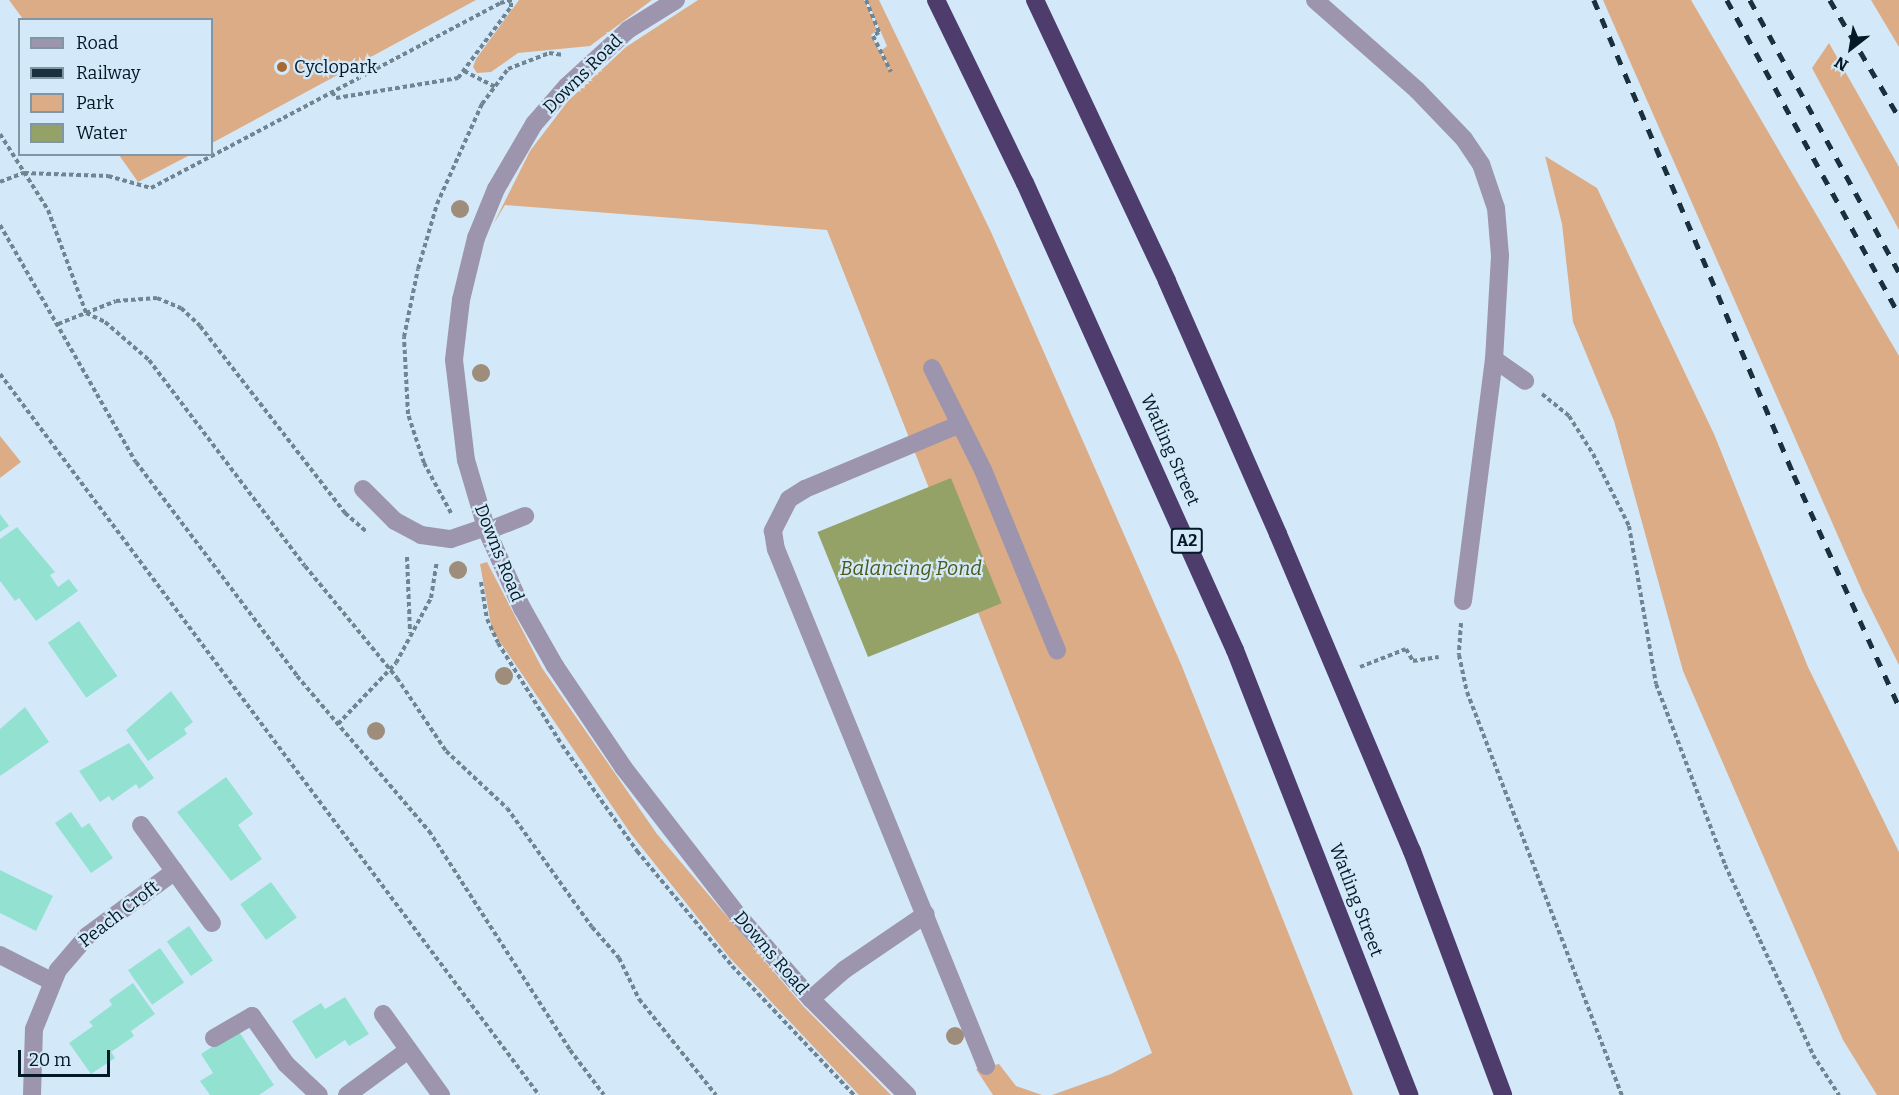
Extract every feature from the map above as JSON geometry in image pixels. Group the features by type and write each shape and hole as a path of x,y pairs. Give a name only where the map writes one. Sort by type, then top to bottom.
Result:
{"highway":[{"name":"Watling Street","path":"936,0 1030,194 1235,650 1409,1095"},
{"path":"1035,0 1167,281 1338,675 1412,851 1503,1095"}],"street":[{"name":"Downs Road","path":"676,0 606,48 549,105 507,166 476,238 461,300 454,360 460,426 487,529 496,554 538,638 623,767 698,866 811,999 907,1095"},
{"path":"1315,0 1431,103 1482,164 1493,196 1500,233 1494,359 1463,601"},
{"path":"1494,359 1525,381"},
{"path":"932,368 958,425 983,470 1057,650"},
{"path":"958,425 805,489 789,500 773,531 776,549 986,1066"},
{"path":"363,489 395,521 421,535 450,539 525,516"},
{"name":"Peach Croft","path":"141,825 212,923"},
{"name":"Peach Croft","path":"32,1095 33,1034 51,981 87,936 174,871"},
{"path":"811,999 844,970 926,914"},
{"path":"0,955 51,981"},
{"path":"214,1038 256,1008 286,1064 319,1095"},
{"path":"383,1014 406,1051 441,1095"},
{"path":"346,1095 406,1051"}],"path":[{"path":"866,0 879,32 873,36 891,72"},
{"path":"332,92 336,98 458,78 511,7 512,1"},
{"path":"213,155 512,1"},
{"path":"464,71 495,87"},
{"path":"0,134 48,210 86,313 105,322 149,360 305,566 390,669 446,751 507,808 560,878 592,927 619,958 639,999 716,1095"},
{"path":"0,182 24,173 108,176 150,188 211,156"},
{"path":"0,225 136,462 297,676 429,831 570,1050 604,1095"},
{"path":"58,324 117,301 157,298 181,308 200,326 345,513 375,539"},
{"path":"0,374 539,1095"},
{"path":"1525,381 1569,416 1629,526 1656,684 1725,865 1813,1055 1839,1095"},
{"path":"399,552 417,558"},
{"path":"496,554 476,558 493,635 592,787 637,850 732,966 854,1095"},
{"path":"407,556 410,634"},
{"path":"427,560 447,560"},
{"path":"338,724 390,669 431,598 436,561"},
{"path":"1463,601 1459,655 1467,692 1622,1095"},
{"path":"1338,675 1405,650 1413,661 1438,657"}],"green space":[{"name":"Cyclopark","path":"9,0 476,0 213,142 213,18 22,18"},
{"path":"519,0 652,0 590,46 518,53 491,72 477,73 473,67 476,59"},
{"path":"698,0 864,0 877,30 871,35 891,73 882,50 887,46 867,0 879,0 991,232 1181,664 1353,1095 1052,1095 1111,1074 1152,1053 827,230 505,205 493,225 530,151 568,101 626,47"},
{"path":"1603,0 1691,0 1899,356 1899,665 1863,593"},
{"path":"1871,0 1899,0 1899,47"},
{"path":"1829,43 1899,167 1899,230 1812,68"},
{"path":"120,156 188,156 138,182"},
{"path":"1545,156 1597,188 1714,434 1808,667 1899,852 1899,1095 1877,1095 1843,1040 1683,671 1614,421 1573,322 1562,224"},
{"path":"0,436 21,462 0,478"},
{"path":"487,562 542,668 657,834 803,1006 891,1095 859,1095 730,958 631,834 492,630 480,564"},
{"path":"999,1064 1016,1086 1042,1095 993,1095 976,1069"}],"water":[{"name":"Balancing Pond","path":"951,478 1002,603 868,657 817,532"}],"building":[{"path":"0,514 9,526 0,532"},
{"path":"17,527 55,572 50,575 58,587 69,579 78,591 36,621 19,598 15,601 0,581 0,539"},
{"path":"79,621 117,676 86,698 48,643"},
{"path":"171,691 193,722 184,729 187,734 148,761 126,730"},
{"path":"25,707 49,742 0,776 0,729"},
{"path":"129,743 154,778 139,789 136,784 112,801 109,796 100,802 79,771"},
{"path":"226,777 253,814 238,825 262,859 231,881 177,812"},
{"path":"71,812 82,828 89,823 113,858 91,873 55,823"},
{"path":"0,870 53,896 36,931 0,913"},
{"path":"271,882 297,918 266,940 240,904"},
{"path":"189,926 213,960 191,976 167,941"},
{"path":"160,948 184,982 152,1005 128,970"},
{"path":"133,983 155,1014 131,1031 134,1036 111,1052 115,1058 91,1074 69,1043 93,1026 89,1022 112,1005 109,1000"},
{"path":"345,997 369,1034 349,1046 345,1040 316,1059 292,1021 321,1003 325,1009"},
{"path":"238,1030 274,1085 259,1095 210,1095 200,1081 213,1073 201,1054"}],"railway":[{"path":"1594,0 1794,475 1899,707"},
{"path":"1727,0 1899,314"},
{"path":"1750,0 1899,272"},
{"path":"1830,0 1899,117"}],"place":[{"name":"Cyclopark","path":"282,67"}]}
